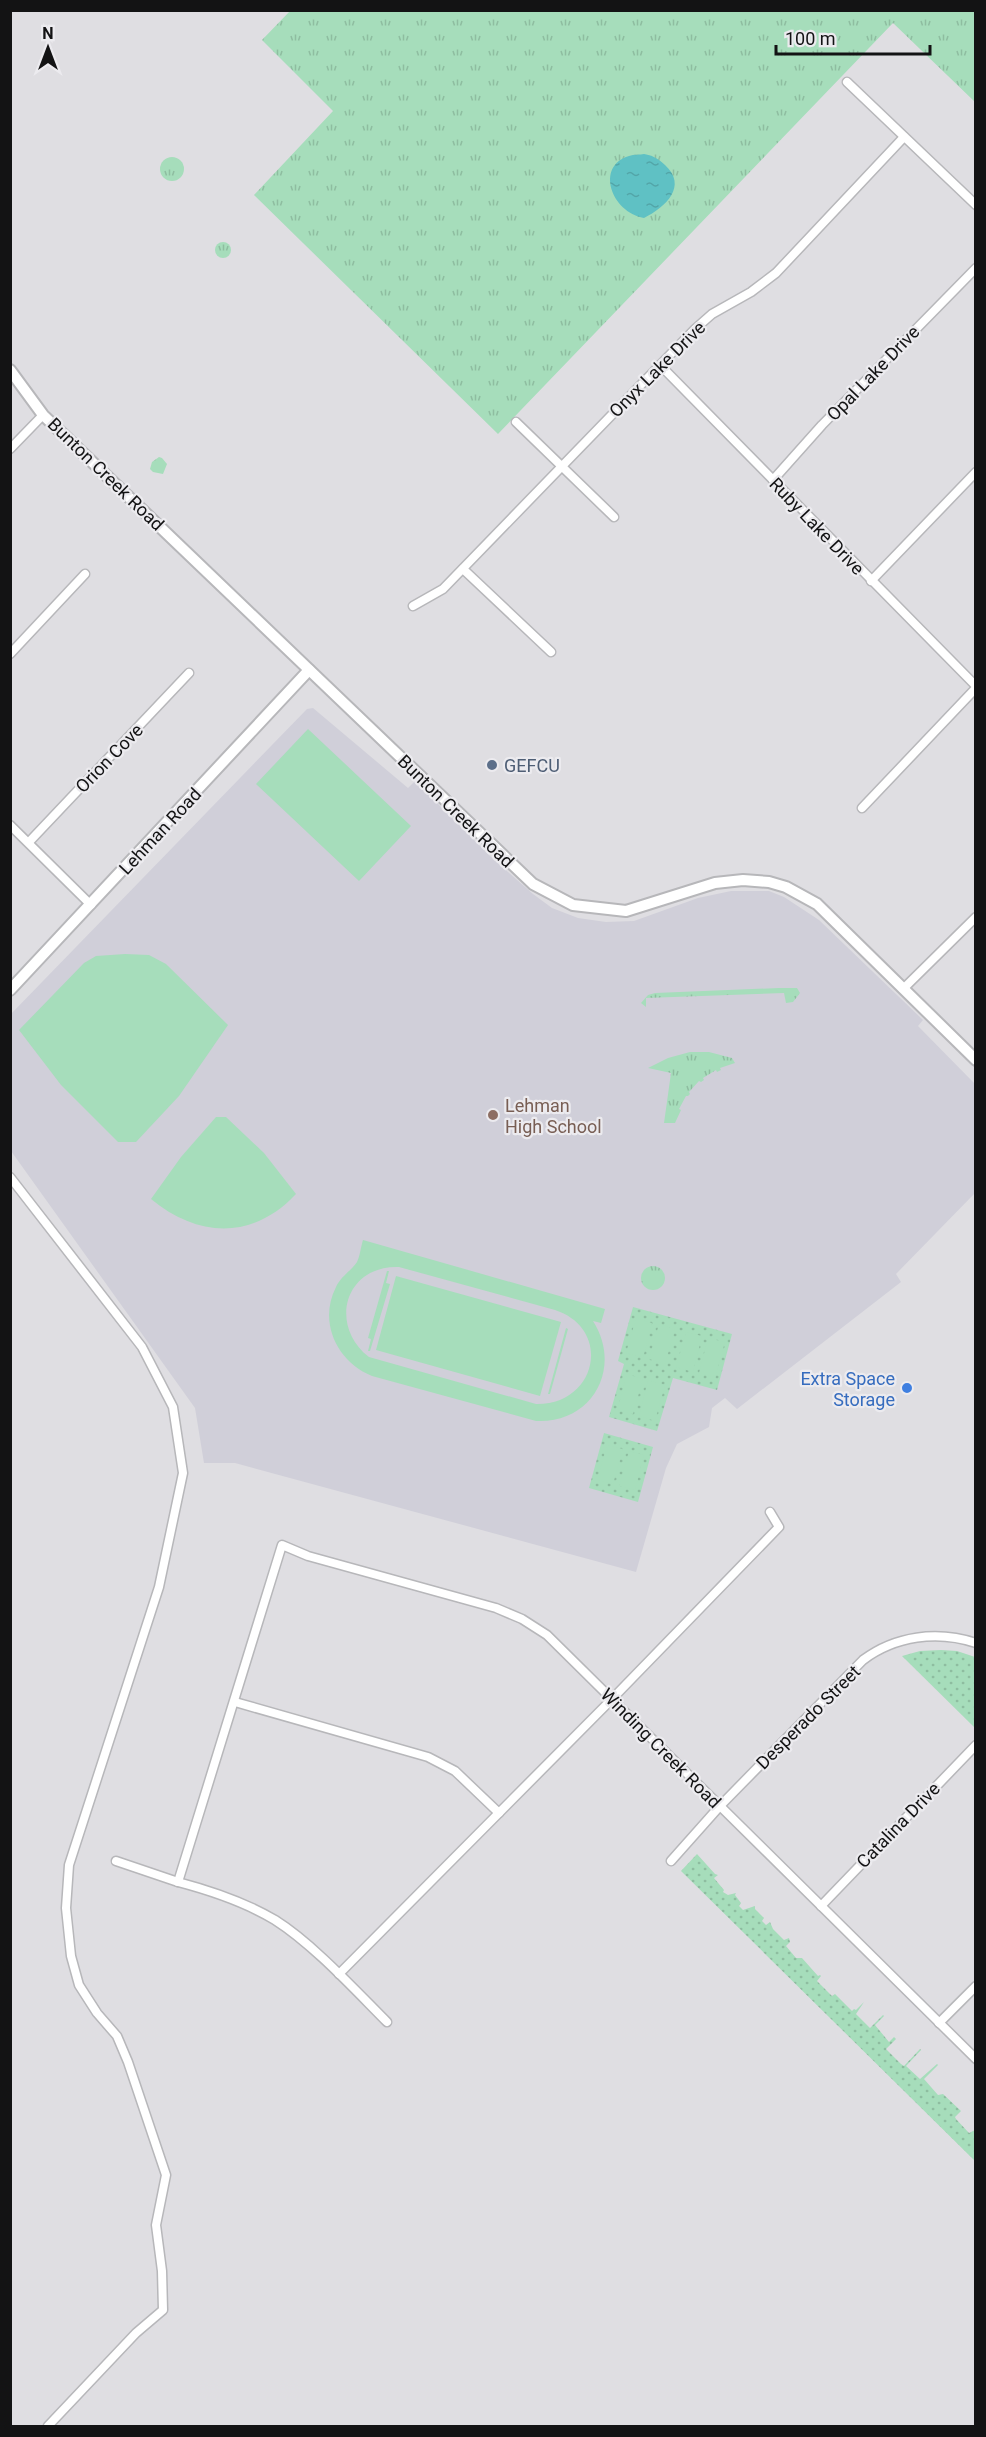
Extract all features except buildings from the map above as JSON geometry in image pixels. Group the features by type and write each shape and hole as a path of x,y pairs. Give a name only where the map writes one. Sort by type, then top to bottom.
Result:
{"street":[{"path":"847,82 975,205"},
{"name":"Onyx Lake Drive","path":"413,606 443,590 712,314 751,292 776,273 904,137"},
{"name":"Opal Lake Drive","path":"773,480 822,425 975,268"},
{"name":"Ruby Lake Drive","path":"660,365 975,687"},
{"name":"Bunton Creek Road","path":"10,370 43,415 533,884 573,905 626,911 709,885 743,880 769,882 786,887 816,904 975,1060"},
{"path":"10,449 43,415"},
{"path":"516,422 614,517"},
{"path":"871,581 975,472"},
{"path":"463,569 551,652"},
{"path":"10,654 86,574"},
{"name":"Lehman Road","path":"10,990 92,905 309,670"},
{"name":"Orion Cove","path":"28,842 189,673"},
{"path":"862,808 975,687"},
{"path":"10,825 92,905"},
{"path":"903,989 975,917"},
{"path":"10,1178 142,1347 172,1407 183,1473 159,1587 69,1865 66,1908 71,1956 79,1985 97,2013 117,2036 166,2175 156,2225 162,2271 163,2310 136,2333 48,2427"},
{"path":"339,1974 779,1527 770,1512"},
{"name":"Winding Creek Road","path":"235,1702 282,1545 309,1556 496,1608 522,1619 547,1635 975,2059"},
{"name":"Desperado Street","path":"671,1861 719,1807 863,1660 878,1649 921,1636 944,1635 975,1643"},
{"path":"178,1882 235,1702 428,1757 455,1771 499,1813"},
{"name":"Catalina Drive","path":"821,1906 975,1744"},
{"path":"116,1861 211,1891 247,1905 277,1921 339,1974 387,2022"},
{"path":"939,2023 975,1986"}],"shaded area":[{"name":"Lehman High School","path":"313,708 408,788 415,781 491,857 552,908 578,918 606,922 634,921 698,898 731,891 769,891 784,897 819,920 923,1020 918,1026 975,1084 975,1193 896,1274 901,1282 737,1409 725,1398 712,1408 709,1427 677,1444 666,1468 636,1572 235,1463 204,1463 195,1408 11,1151 10,1015 307,709"}],"green space":[{"path":"290,11 975,11 975,102 893,23 498,434 254,195 333,111 262,40"},
{"path":"172,157 177,158 183,164 183,174 177,180 172,181 167,180 161,174 160,169 161,164 167,158"},
{"path":"220,242 226,242 231,250 229,256 220,258 215,253 215,247"},
{"path":"159,457 167,464 163,474 150,469 152,462"},
{"path":"308,729 411,826 359,881 256,784"},
{"path":"149,955 166,964 228,1025 179,1096 136,1142 118,1142 61,1085 19,1030 84,963 96,956"},
{"path":"797,988 800,993 793,1002 786,1003 784,993 646,998 646,1007 641,1003 648,995 655,993"},
{"path":"690,1052 709,1052 732,1058 735,1063 720,1068 721,1070 717,1072 716,1070 703,1078 701,1082 699,1081 686,1096 675,1123 664,1123 671,1073 648,1068 668,1058"},
{"path":"216,1117 226,1117 264,1153 296,1194 262,1220 244,1226 206,1227 169,1212 151,1199 181,1157"},
{"path":"363,1240 605,1309 601,1323 593,1321 601,1339 605,1357 603,1374 597,1390 587,1403 573,1413 556,1419 536,1421 372,1376 360,1370 340,1351 330,1327 329,1314 336,1287 357,1262","holes":["399,1267 555,1310 573,1320 585,1333 591,1348 590,1364 584,1380 573,1392 557,1401 536,1404 369,1357 356,1344 349,1329 346,1314 348,1299 355,1286 366,1276 381,1269"]},
{"path":"653,1266 661,1270 665,1278 661,1286 653,1290 645,1286 641,1278 645,1270"},
{"path":"387,1271 389,1271 386,1283 390,1284 370,1351 368,1351 371,1339 368,1338"},
{"path":"396,1276 561,1322 540,1396 376,1350"},
{"path":"633,1307 732,1334 717,1390 673,1378 657,1431 609,1417 624,1364 618,1361"},
{"path":"636,1318 652,1323 643,1358 626,1353"},
{"path":"659,1324 675,1329 665,1364 649,1359"},
{"path":"566,1328 568,1329 550,1394 548,1394"},
{"path":"686,1332 702,1336 693,1372 676,1367"},
{"path":"708,1338 725,1342 715,1378 699,1373"},
{"path":"627,1374 643,1379 633,1414 617,1410"},
{"path":"648,1380 665,1385 655,1421 639,1416"},
{"path":"604,1433 653,1447 638,1502 589,1488"},
{"path":"607,1445 623,1449 613,1484 597,1480"},
{"path":"629,1451 644,1455 635,1490 619,1486"},
{"path":"920,1651 957,1651 975,1657 974,1727 902,1656"},
{"path":"697,1854 718,1875 714,1878 724,1890 723,1892 728,1895 736,1893 741,1903 739,1906 743,1910 755,1906 766,1925 770,1922 773,1929 784,1940 789,1938 790,1942 786,1946 796,1958 802,1958 818,1976 821,1976 817,1981 832,1996 835,1994 852,2011 864,2002 856,2014 870,2028 884,2016 875,2025 889,2042 894,2037 896,2039 886,2049 901,2064 904,2066 920,2049 906,2066 920,2079 938,2065 924,2079 938,2095 943,2094 961,2111 955,2117 969,2133 975,2130 975,2161 681,1871"}],"water":[{"path":"644,154 665,165 675,181 671,195 666,202 644,218 632,214 623,207 611,188 610,178 612,169 619,161 631,155"}],"place":[{"name":"GEFCU","path":"492,765"},
{"name":"Lehman High School","path":"493,1115"},
{"name":"Extra Space Storage","path":"907,1388"}]}
